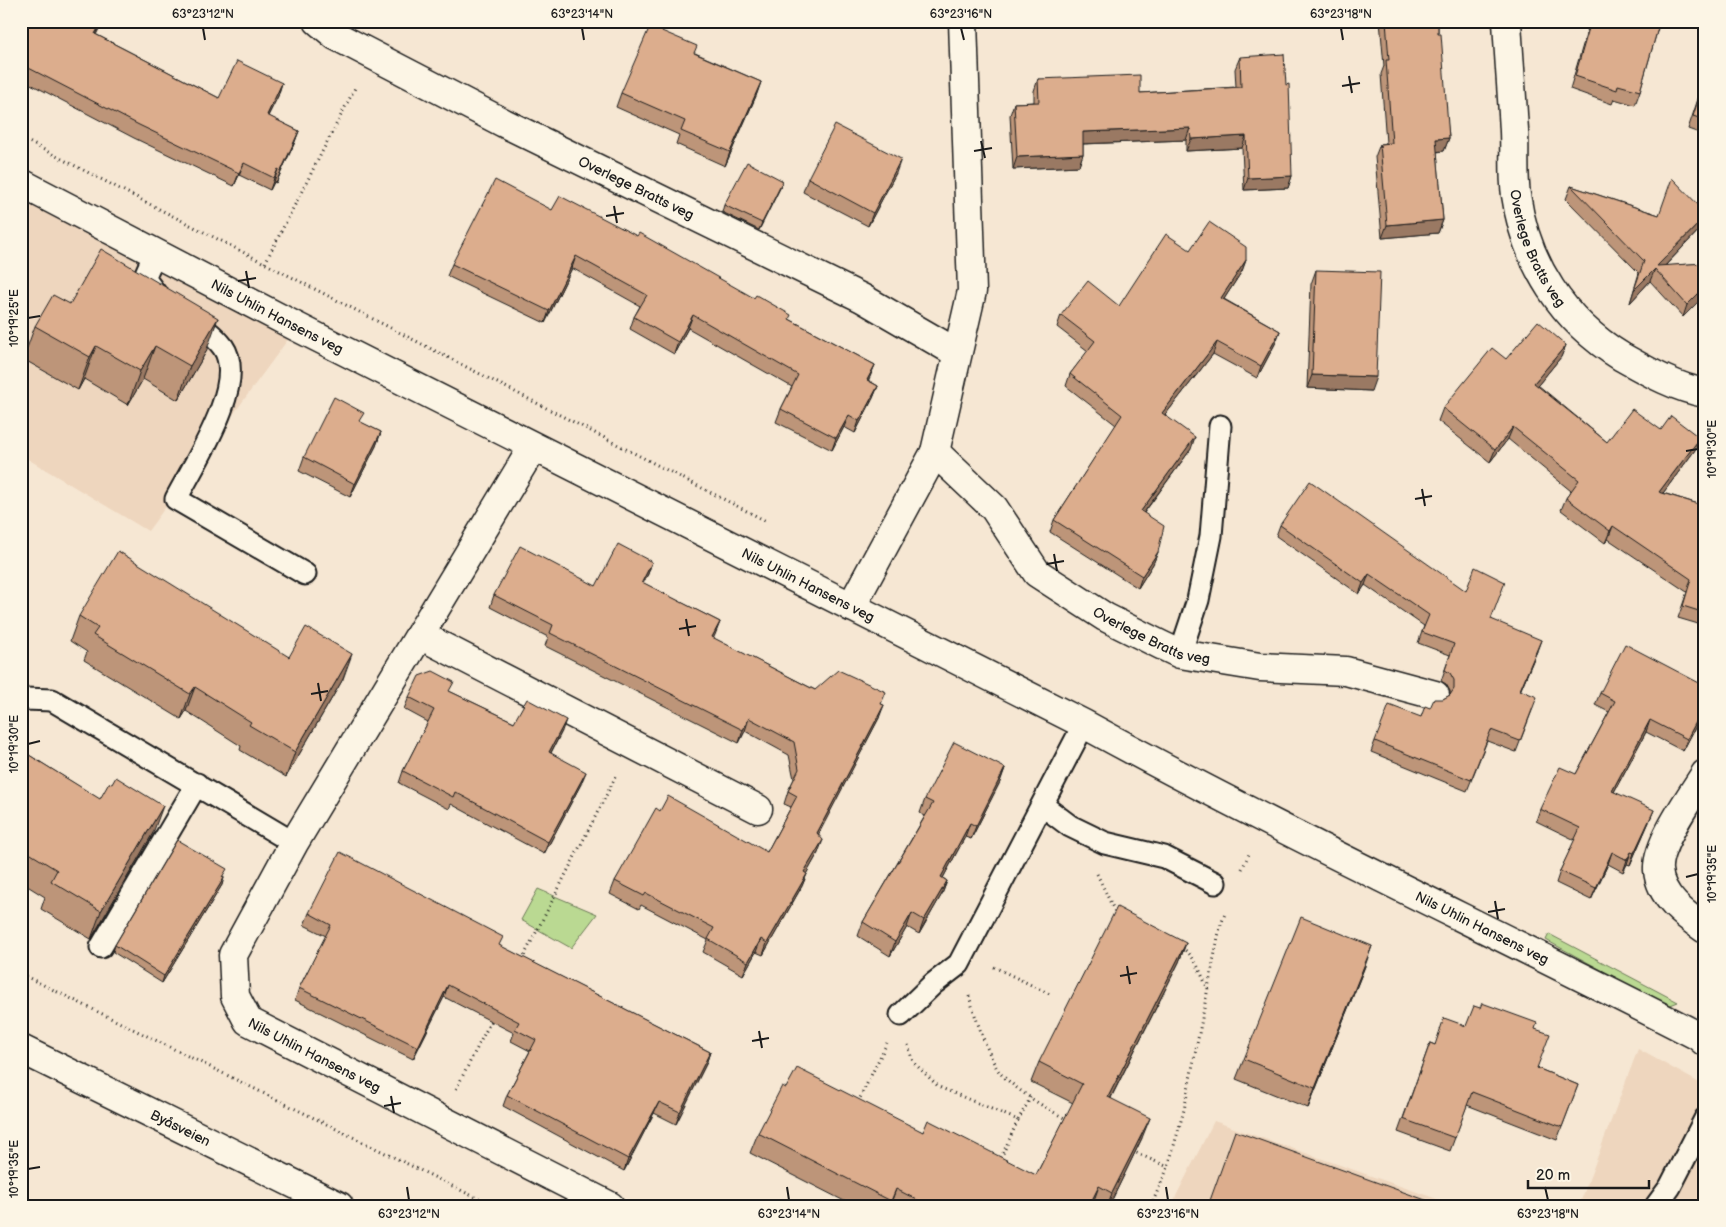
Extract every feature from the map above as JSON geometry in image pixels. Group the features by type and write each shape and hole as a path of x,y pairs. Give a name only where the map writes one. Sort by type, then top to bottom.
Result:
{"street":[{"name":"Overlege Bratts veg","path":"318,21 336,36 504,123 862,298 957,353"},
{"path":"851,607 935,452 972,291 963,21"},
{"name":"Overlege Bratts veg","path":"1507,21 1516,194 1525,234 1541,276 1570,315 1600,343 1641,368 1695,391 1705,393"},
{"name":"Nils Uhlin Hansens veg","path":"21,184 533,447 1084,724 1185,779 1703,1034"},
{"name":"Nils Uhlin Hansens veg","path":"533,447 294,843 233,955 235,996 248,1021 610,1206"},
{"name":"Overlege Bratts veg","path":"935,452 994,508 1037,573 1105,617 1180,654 1260,667 1346,671 1435,696"},
{"path":"420,635 758,809"},
{"path":"1705,774 1665,840 1658,870 1666,893 1683,913 1705,929"},
{"name":"Byåsveien","path":"21,1049 339,1206"}],"lane":[{"path":"155,253 144,278 157,297 210,333 224,348 230,365 230,386 222,408 176,499 305,574"},
{"path":"1180,654 1198,600 1211,536 1220,426"},
{"path":"21,701 25,699 52,700 294,843"},
{"path":"901,1015 933,984 959,964 1084,724"},
{"path":"101,947 197,784"},
{"path":"1042,805 1070,826 1105,843 1164,856 1215,884"},
{"path":"1656,1206 1670,1187 1705,1119"}],"path":[{"path":"265,263 372,54"},
{"path":"521,962 632,744"},
{"path":"1242,870 1265,819"},
{"path":"1095,871 1116,914 1124,919"},
{"path":"1151,1206 1168,1167 1184,1110 1220,927 1226,911"},
{"path":"970,944 993,967 1052,995"},
{"path":"1173,944 1188,951 1208,989"},
{"path":"959,964 978,1026 1000,1073 1050,1111 1073,1123"},
{"path":"21,974 493,1206"},
{"path":"440,1120 494,1015"},
{"path":"858,1103 901,1015"},
{"path":"901,1015 913,1062 939,1088 1018,1120"},
{"path":"997,1167 1018,1120 1031,1097"},
{"path":"1128,1150 1168,1167"}],"shaded area":[{"path":"21,183 297,327 148,531 21,455"},
{"path":"1638,1049 1705,1086 1705,1206 1579,1206"},
{"path":"1214,1121 1457,1206 1171,1206"}],"green space":[{"path":"538,889 597,914 571,948 521,920"},
{"path":"1549,934 1678,1002 1668,1006 1546,940"}],"building":[{"path":"21,21 102,21 95,34 219,98 237,61 282,83 267,115 299,131 281,171 278,169 274,178 244,163 239,173 139,125 21,64"},
{"path":"1386,21 1438,21 1438,34 1441,34 1449,138 1436,139 1443,220 1387,225 1380,144 1392,143 1386,60 1389,60"},
{"path":"1591,21 1660,21 1640,91 1618,85 1617,90 1575,76"},
{"path":"650,26 697,46 694,53 761,82 730,152 681,131 685,121 621,93"},
{"path":"1284,54 1286,85 1289,84 1292,176 1248,178 1246,136 1191,139 1190,128 1083,132 1083,154 1017,157 1014,103 1039,102 1038,79 1140,75 1140,93 1241,87 1240,57"},
{"path":"1705,79 1705,120 1693,116"},
{"path":"835,125 901,159 873,213 808,178"},
{"path":"747,162 783,181 762,223 724,205"},
{"path":"1672,178 1705,212 1705,217 1657,266 1705,263 1705,287 1687,305 1655,269 1634,290 1644,261 1571,186 1659,215"},
{"path":"495,180 552,210 560,196 637,236 639,233 754,298 756,295 791,315 789,319 875,365 867,380 878,386 859,421 849,415 836,438 781,409 798,375 693,315 678,342 634,317 647,295 576,256 549,311 452,264"},
{"path":"1209,222 1246,247 1246,260 1221,298 1280,331 1261,366 1217,342 1162,413 1195,437 1141,511 1164,526 1158,552 1142,576 1054,520 1122,415 1070,374 1095,341 1061,315 1088,281 1119,306 1166,234 1190,250"},
{"path":"101,249 218,318 190,366 155,346 140,371 96,346 90,357 35,326 53,295 70,304"},
{"path":"1316,270 1380,272 1376,377 1312,375"},
{"path":"1538,321 1566,345 1534,383 1607,442 1632,409 1661,430 1671,416 1700,438 1659,492 1705,506 1705,613 1683,606 1691,579 1613,526 1610,531 1566,498 1579,480 1513,427 1495,450 1443,408 1492,348 1506,359"},
{"path":"334,397 364,413 359,421 381,432 355,484 304,457"},
{"path":"1310,481 1466,591 1475,567 1505,582 1491,619 1541,640 1520,690 1537,697 1520,741 1491,730 1471,780 1375,741 1389,705 1421,717 1425,706 1430,708 1434,699 1443,699 1450,695 1454,689 1454,680 1450,673 1445,670 1454,644 1422,632 1429,615 1369,574 1363,583 1280,525"},
{"path":"618,544 652,562 642,582 720,622 712,637 815,690 838,670 886,692 881,704 884,705 817,833 823,840 804,872 807,874 767,943 761,939 748,962 708,939 714,928 646,893 644,896 615,881 656,808 660,811 668,796 767,852 797,796 788,791 799,769 794,742 749,718 743,730 550,633 553,625 494,595 520,546 596,586"},
{"path":"118,551 289,657 306,627 352,654 295,752 249,725 251,722 195,687 190,694 93,635 98,628 79,616"},
{"path":"1625,644 1705,686 1705,705 1687,739 1650,720 1612,791 1654,810 1634,853 1631,852 1627,860 1612,852 1596,888 1560,871 1580,828 1540,809 1560,767 1576,774 1615,701 1600,693"},
{"path":"433,671 454,682 449,691 514,722 527,699 566,720 549,752 586,772 548,842 455,792 453,797 403,771 434,710 409,697 419,676"},
{"path":"954,742 1005,768 976,826 970,823 941,877 947,881 924,920 912,913 895,942 863,922 933,803 925,799"},
{"path":"21,750 100,799 109,783 112,784 116,777 163,806 101,911 51,881 57,870 21,848"},
{"path":"177,840 227,869 222,877 224,878 164,976 115,945"},
{"path":"340,852 503,937 499,945 710,1052 680,1112 659,1102 628,1159 507,1095 536,1040 515,1029 519,1022 448,985 418,1047 299,988 331,925 309,913"},
{"path":"1117,907 1186,943 1108,1097 1150,1118 1112,1193 1099,1186 1089,1206 929,1206 896,1189 891,1201 758,1133 782,1086 786,1088 797,1068 923,1132 928,1120 1036,1175 1082,1084 1039,1062"},
{"path":"1301,917 1372,946 1315,1088 1244,1059"},
{"path":"1482,1003 1537,1023 1535,1029 1550,1034 1537,1068 1578,1085 1562,1127 1472,1092 1455,1138 1403,1119 1430,1043 1435,1045 1444,1018 1466,1026 1474,1006 1480,1008"},
{"path":"1235,1131 1442,1206 1208,1206"}]}
